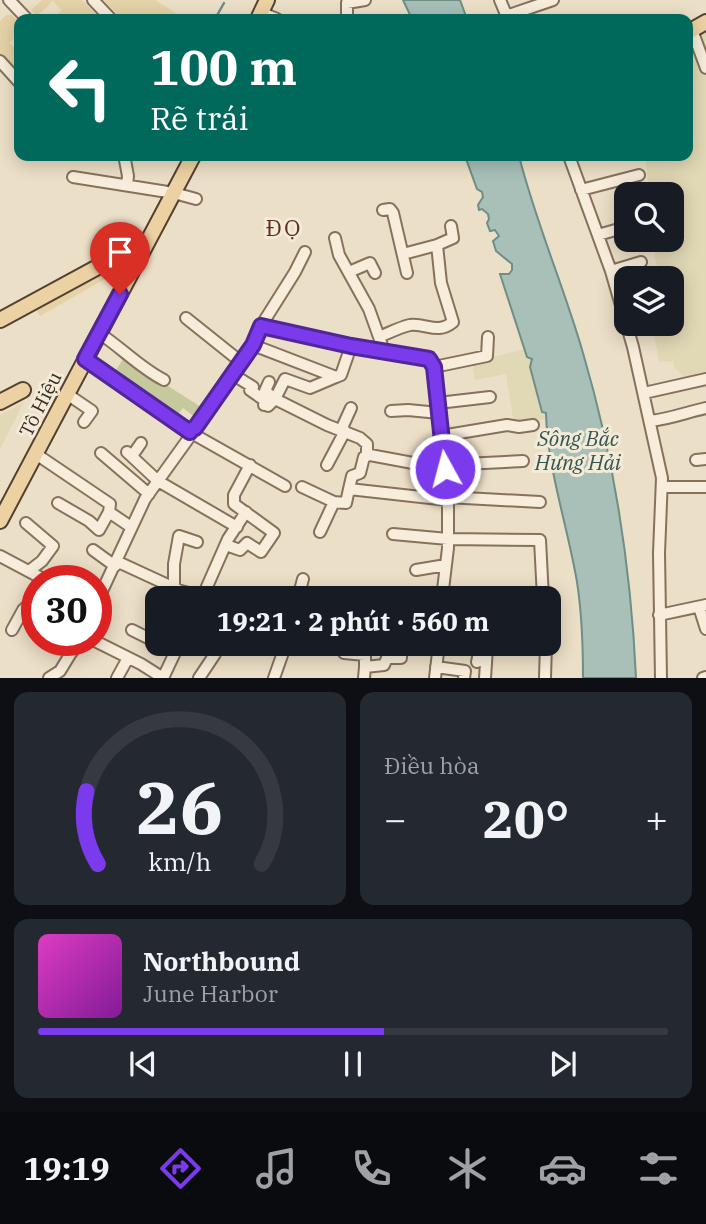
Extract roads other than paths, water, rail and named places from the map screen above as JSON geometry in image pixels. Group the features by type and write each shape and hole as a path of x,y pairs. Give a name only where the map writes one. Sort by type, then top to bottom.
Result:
{"main road":[{"name":"Tô Hiệu","path":"0,521 190,161"},
{"path":"0,320 130,250"},
{"path":"0,402 23,390"}],"street":[{"path":"0,9 9,0 22,14"},
{"path":"93,0 106,14"},
{"path":"347,1 365,0"},
{"path":"515,14 553,0"},
{"path":"693,33 706,68"},
{"path":"0,61 14,76"},
{"path":"115,177 124,161"},
{"path":"126,161 127,185"},
{"path":"571,161 611,271 644,393 663,487 659,615 661,678"},
{"path":"582,190 639,175"},
{"path":"73,177 196,199"},
{"path":"383,210 390,209 393,213 407,273"},
{"path":"403,254 453,238 451,226"},
{"path":"598,235 614,230"},
{"path":"335,238 339,255 369,309 384,351"},
{"path":"379,337 408,326 432,329 453,322 441,283 437,245"},
{"path":"112,570 149,494 261,333 305,251"},
{"path":"611,271 641,262"},
{"path":"106,263 131,275"},
{"path":"349,272 370,263 375,273"},
{"path":"186,318 240,362"},
{"path":"99,333 148,372 164,380"},
{"path":"261,333 429,359 434,367 445,467 448,539 443,586"},
{"path":"261,333 336,377"},
{"path":"434,367 487,356 488,337"},
{"path":"269,404 285,379 310,388 341,375 351,346"},
{"path":"85,359 193,432 285,485"},
{"path":"232,374 253,387 250,390 269,404 343,431 367,444 368,456"},
{"path":"644,393 706,379"},
{"path":"269,382 265,391 269,404"},
{"path":"67,394 92,411 84,422"},
{"path":"391,411 439,408 490,397"},
{"path":"327,466 351,408"},
{"path":"650,421 671,419 686,412 706,408"},
{"path":"441,436 507,425 533,425"},
{"path":"141,443 129,454 158,481 237,527"},
{"path":"101,453 149,494"},
{"path":"36,454 110,504 109,512 99,530 58,503"},
{"path":"302,487 334,502 346,503 352,476 360,474 364,457 368,456 445,467 523,461"},
{"path":"226,545 240,550 247,543 261,552 274,533 234,503 234,495 250,465"},
{"path":"663,487 706,487"},
{"path":"349,489 447,499 540,502"},
{"path":"320,532 334,502"},
{"path":"109,512 131,527"},
{"path":"209,586 226,545 246,512"},
{"path":"26,523 53,546 37,565"},
{"path":"393,534 448,539 540,540 542,586"},
{"path":"174,586 174,564 179,536 197,542"},
{"path":"93,550 115,564 171,586"},
{"path":"0,556 21,567"},
{"path":"416,570 446,565"},
{"path":"301,586 303,579"},
{"path":"659,615 703,606 706,629"},
{"path":"12,630 21,614"},
{"path":"132,630 145,636"},
{"path":"477,662 478,650 487,648 485,678"},
{"path":"112,650 163,678 173,656"},
{"path":"49,678 60,671 69,656"},
{"path":"199,678 213,656"},
{"path":"274,678 282,656"},
{"path":"365,673 384,665 387,658 401,656"},
{"path":"545,678 546,656"},
{"path":"117,678 128,658"},
{"path":"435,673 466,671 464,678"}],"water":[{"path":"403,0 460,0 465,14 410,14"},
{"name":"Sông Bắc Hưng Hải","path":"467,161 520,161 575,328 604,433 625,555 636,678 583,678 579,594 550,455 546,413 542,412 530,367 532,359 527,357 500,274 509,274 512,264 496,251 493,241 499,236 495,230 490,231 488,214 482,209 479,210 478,205 483,197 482,192 477,189"}],"waterway":[{"path":"218,14 224,3"}],"district":[{"name":"ĐỌ","path":"284,227"}]}
